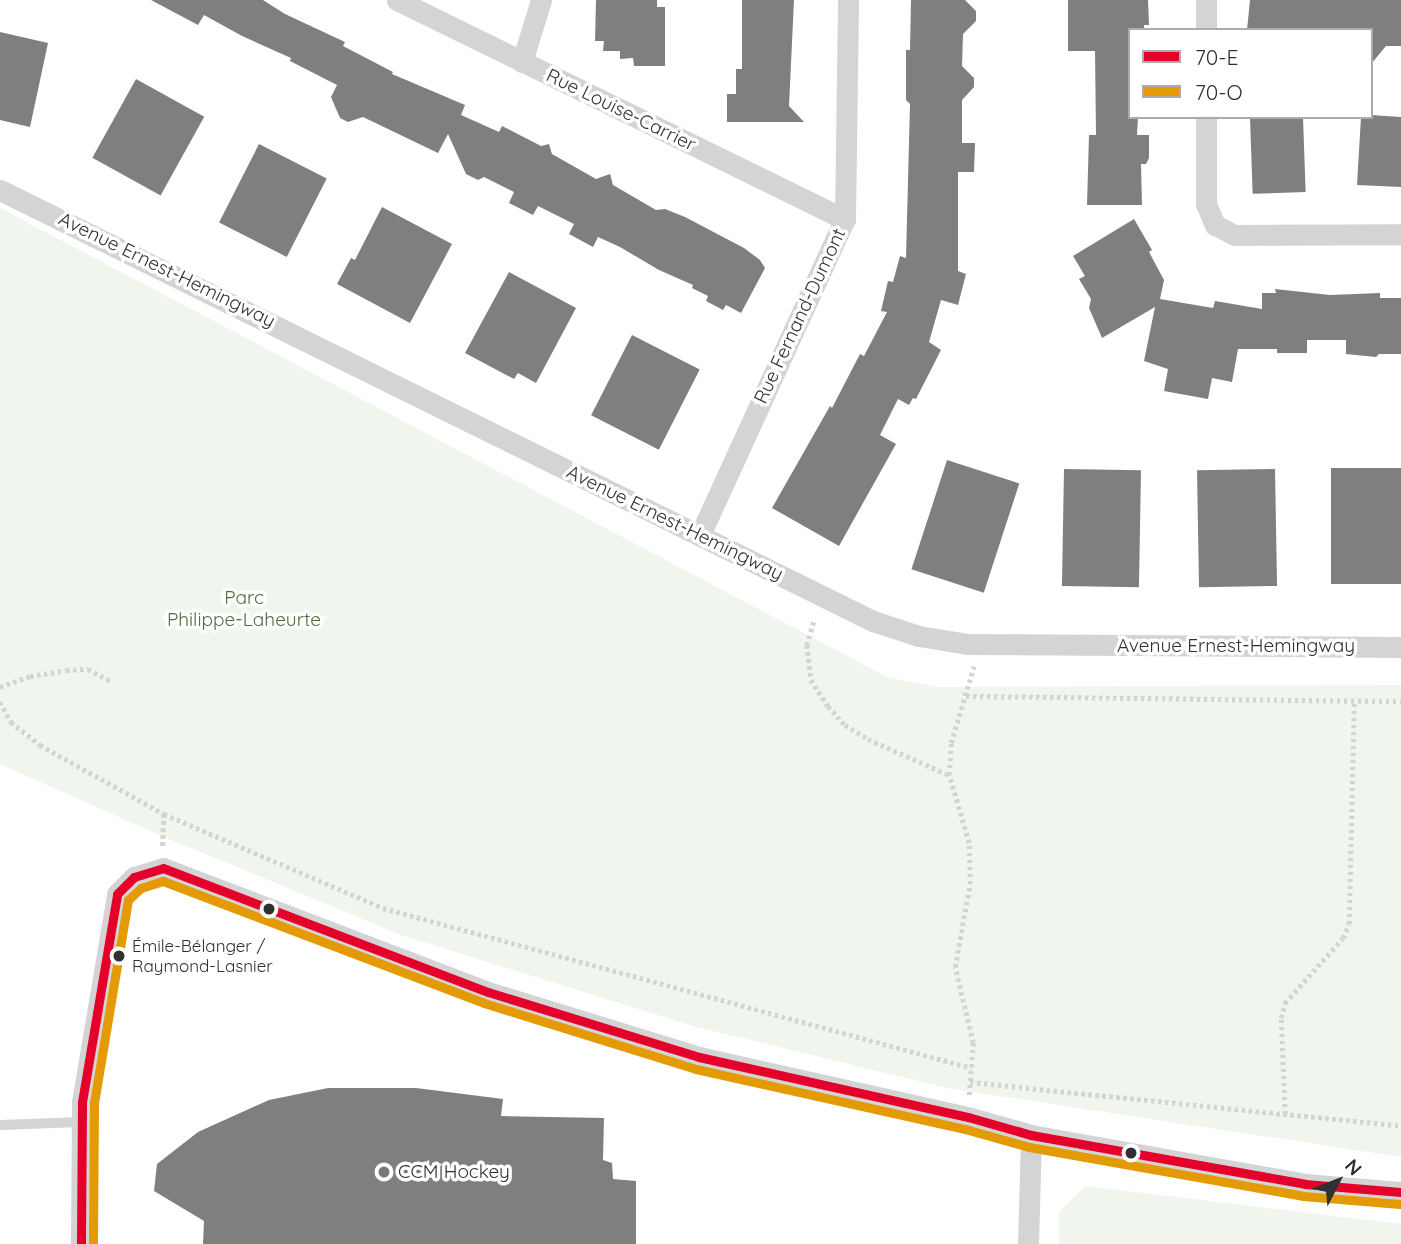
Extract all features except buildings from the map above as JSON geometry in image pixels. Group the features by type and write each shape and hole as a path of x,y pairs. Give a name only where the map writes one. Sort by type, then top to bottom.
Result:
{"street":[{"name":"Rue Louise-Carrier","path":"397,0 845,219"},
{"path":"522,62 541,0"},
{"name":"Rue Fernand-Dumont","path":"700,535 845,219 848,0"},
{"path":"1206,0 1206,28"},
{"path":"1206,119 1206,204 1215,225 1235,236 1401,234"},
{"name":"Avenue Ernest-Hemingway","path":"0,190 873,621 919,636 968,644 1401,647"},
{"path":"81,1244 82,1102 117,894 134,877 163,868 501,996 699,1057 968,1117 1031,1135 1305,1184 1401,1192"},
{"path":"1028,1244 1031,1135"}],"lane":[{"path":"0,1125 82,1122"}],"path":[{"path":"814,622 807,645 811,680 828,706 845,725 869,739 949,775"},
{"path":"968,644 975,670 951,743 949,775 969,843 970,884 955,967 973,1043 968,1117"},
{"path":"0,687 30,676 66,670 88,669 112,681"},
{"path":"966,696 1401,701"},
{"path":"1286,1114 1281,1018 1285,1003 1343,938 1349,924 1354,701"},
{"path":"0,702 11,722 40,745 164,814 383,908 972,1068"},
{"path":"163,868 164,814"},
{"path":"970,1082 1401,1126"}],"green space":[{"name":"Parc Philippe-Laheurte","path":"0,208 887,677 937,687 1401,685 1401,1157 947,1088 693,1026 401,935 155,833 0,764"},
{"path":"1085,1186 1401,1224 1401,1244 1059,1244 1059,1212"}],"transit line":[{"name":"70-E","path":"81,1244 82,1102 117,894 134,877 163,868 488,992 699,1057 968,1117 1031,1135 1305,1184 1401,1192"},
{"name":"70-O","path":"93,1244 94,1103 128,900 141,888 163,881 484,1003 696,1069 965,1129 1029,1147 1303,1196 1400,1204"}],"place":[{"name":"Émile-Bélanger / Raymond-Lasnier","path":"119,956"},
{"name":"CCM Hockey","path":"384,1172"}]}
